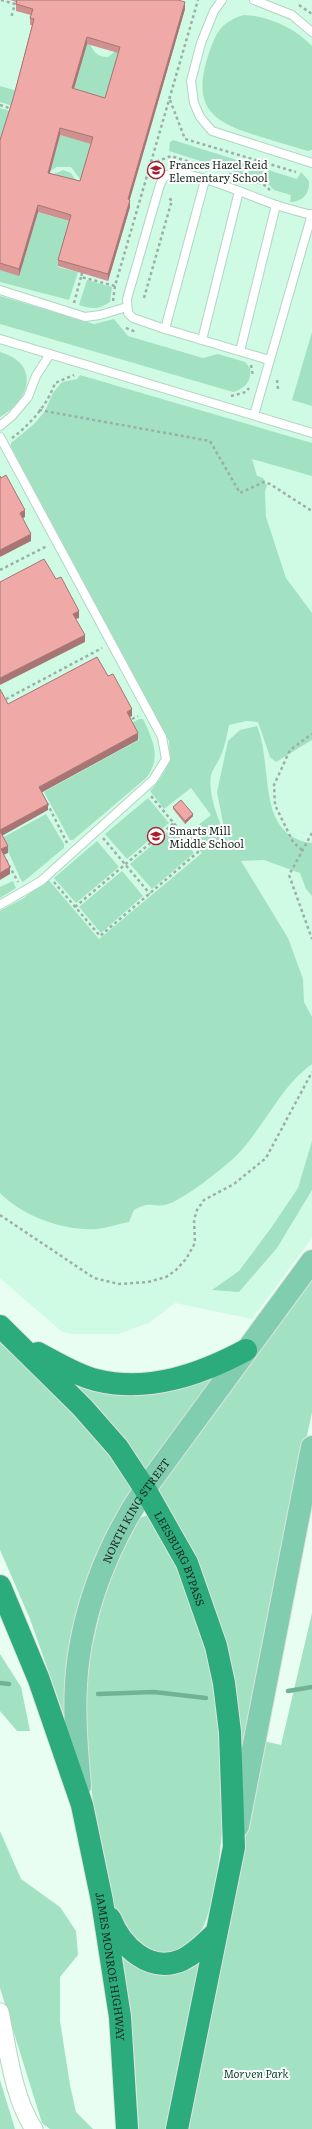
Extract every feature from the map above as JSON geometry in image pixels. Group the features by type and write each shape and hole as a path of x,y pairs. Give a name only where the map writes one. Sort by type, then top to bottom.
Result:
{"highway":[{"name":"LEESBURG BYPASS","path":"0,1326 19,1343 82,1407 108,1436 145,1489 186,1563 216,1646 224,1683 230,1732 234,1847"},
{"path":"19,1343 70,1371 96,1380 138,1384 174,1380 191,1375 217,1366 246,1350"},
{"path":"0,1586 39,1680 82,1805"},
{"name":"JAMES MONROE HIGHWAY","path":"82,1805 102,1901 120,2017 127,2129"},
{"path":"176,2129 234,1847"},
{"path":"102,1901 111,1922 125,1945 137,1955 148,1960 169,1963 180,1960 196,1950 216,1933"}],"main road":[{"name":"NORTH KING STREET","path":"82,1805 75,1715 76,1682 81,1643 93,1597 109,1552 129,1513 145,1489 312,1261"},
{"path":"234,1847 312,1447"}],"street":[{"path":"0,2012 19,2100 27,2119 34,2129"}],"lane":[{"path":"222,0 214,11 200,43 191,81 194,103 200,117 212,131 312,163"},
{"path":"254,0 292,15 312,32"},
{"path":"254,415 312,215 276,205 205,180 177,173 169,174 163,178 127,299 128,313 133,318 165,329 269,360"},
{"path":"165,329 205,180"},
{"path":"202,340 238,191"},
{"path":"240,351 276,205"},
{"path":"0,290 85,317 127,307"},
{"path":"0,339 312,433"},
{"path":"0,426 12,416 28,397 36,376 50,354"},
{"path":"0,905 48,875 153,780 166,759 162,737 2,440"}],"path":[{"path":"1,0 15,4 11,18"},
{"path":"143,334 128,330 119,322 114,311 112,296 198,0"},
{"path":"0,105 12,108"},
{"path":"144,298 172,200 167,198"},
{"path":"71,312 82,275 115,286"},
{"path":"248,361 251,365 253,379"},
{"path":"2,440 21,432 52,393 55,383 74,375"},
{"path":"224,394 232,396 246,392 253,383"},
{"path":"39,410 210,441 240,493 264,482 270,484 312,511"},
{"path":"0,570 56,541"},
{"path":"6,699 111,644"},
{"path":"302,850 294,842 275,805 274,785 290,750 312,734"},
{"path":"48,875 100,936 198,852 144,788"},
{"path":"45,798 72,852"},
{"path":"75,907 174,823"},
{"path":"97,830 150,894"},
{"path":"312,833 288,875 312,939"},
{"path":"6,860 23,891"},
{"path":"0,1215 94,1278 119,1284 148,1282 166,1277 176,1270 186,1259 195,1243 194,1220 197,1210 204,1200 234,1184 266,1158 312,1072"}],"shaded area":[{"name":"Smarts Mill Middle School","path":"0,0 312,0 312,1238 252,1319 175,1303 149,1323 119,1334 71,1334 61,1331 0,1278"}],"green space":[{"path":"244,15 263,18 281,24 298,34 312,46 312,150 308,151 242,131 217,118 209,110 204,100 202,88 208,56 217,35 224,25 229,21"},
{"path":"88,40 95,53 104,57 108,57 122,46 105,105 72,95"},
{"path":"0,86 17,91 13,106 0,102"},
{"path":"0,108 11,111 0,149"},
{"path":"60,135 93,144 80,188 80,179 71,167 57,167 50,171"},
{"path":"173,140 297,179 301,172 309,181 307,193 302,199 295,202 290,202 291,195 274,190 266,182 169,151 170,142"},
{"path":"63,170 71,173 75,179 75,187 48,179 54,174"},
{"path":"38,212 71,222 58,267 78,272 69,300 0,282 0,270 19,275"},
{"path":"87,280 112,287 110,302 95,308 79,305"},
{"path":"0,296 94,324 114,319 128,336 203,358 218,354 245,362 250,368 249,381 244,387 233,392 0,324"},
{"path":"312,332 312,406 292,400"},
{"path":"0,352 13,358 22,365 26,373 27,383 24,392 18,401 10,410 0,417"},
{"path":"80,375 312,443 312,476 252,459 257,476 263,478 267,486 265,491 266,517 286,578 312,613 312,740 276,762 270,757 258,722 246,721 229,725 224,748 212,772 210,781 216,814 226,836 236,852 225,833 217,792 228,741 240,730 257,726 262,743 274,814 282,828 294,838 312,843 312,896 306,889 300,873 264,860 241,861 288,938 303,979 304,1002 312,1017 312,1064 301,1073 282,1095 247,1144 237,1155 213,1175 192,1191 172,1202 165,1205 144,1206 134,1210 129,1222 96,1229 84,1229 57,1225 20,1209 0,1193 0,911 24,898 47,878 99,939 202,853 187,834 211,815 191,788 164,809 150,791 160,780 166,768 169,756 169,741 11,447 11,443 34,424 45,411 53,393 62,382 77,379"},
{"path":"139,719 143,719 153,742 155,756 151,771 146,778 73,840 70,840 44,792 139,740 131,723"},
{"path":"148,798 169,823 127,859 105,834"},
{"path":"46,814 64,844 64,848 23,882 2,838"},
{"path":"173,827 194,853 152,889 130,864"},
{"path":"97,841 119,867 76,903 54,878"},
{"path":"122,871 143,896 101,933 79,907"},
{"path":"13,881 16,888 0,898 0,887"},
{"path":"312,1141 312,1190 277,1248 239,1292 212,1290 239,1271 298,1188"},
{"path":"312,1276 312,1412 242,1750 153,1490"},
{"path":"0,1343 50,1388 112,1455 134,1489 95,1558 87,1582 66,1721 30,1619 0,1550"},
{"path":"223,1373 147,1476 58,1375"},
{"path":"147,1515 151,1516 171,1554 183,1580 198,1621 214,1686 219,1720 224,1788 220,1855 208,1916 195,1940 179,1951 167,1953 146,1951 117,1918 94,1809 84,1704 91,1651 104,1596 132,1527 138,1519"},
{"name":"Morven Park","path":"312,1613 312,2129 188,2129 264,1741 281,1745"},
{"path":"0,1654 21,1687 30,1731 17,1731 0,1711"},
{"path":"0,1831 21,1879 60,1907 76,1931 78,1955 60,1977 60,2021 70,2085 76,2112 93,2129 50,2129 42,2123 0,1988"},
{"path":"123,1958 132,1962 202,1958 167,2129 139,2129 134,2052"},
{"path":"0,2080 15,2129 0,2129"}],"building":[{"name":"Frances Hazel Reid Elementary School","path":"17,0 178,0 185,2 108,274 58,260 71,215 38,205 19,269 0,263 0,140 13,99 34,19 30,18 33,9 16,4","holes":["87,37 120,47 105,98 72,88","60,128 93,137 80,181 48,173"]},
{"path":"6,475 25,510 20,513 31,534 0,550 0,476 1,478"},
{"path":"44,559 56,579 61,577 79,611 73,614 85,635 0,678 0,582"},
{"path":"97,657 108,676 113,674 132,709 127,712 138,733 39,787 48,804 0,830 0,689 8,704"},
{"path":"181,800 193,814 185,821 173,807"},
{"path":"0,831 8,846 1,849 10,867 0,873"}],"waterway":[{"path":"0,1683 9,1684"},
{"path":"288,1691 312,1687"},
{"path":"98,1694 154,1692 206,1698"}],"place":[{"name":"Frances Hazel Reid Elementary School","path":"156,170"},
{"name":"Smarts Mill Middle School","path":"156,836"}]}
